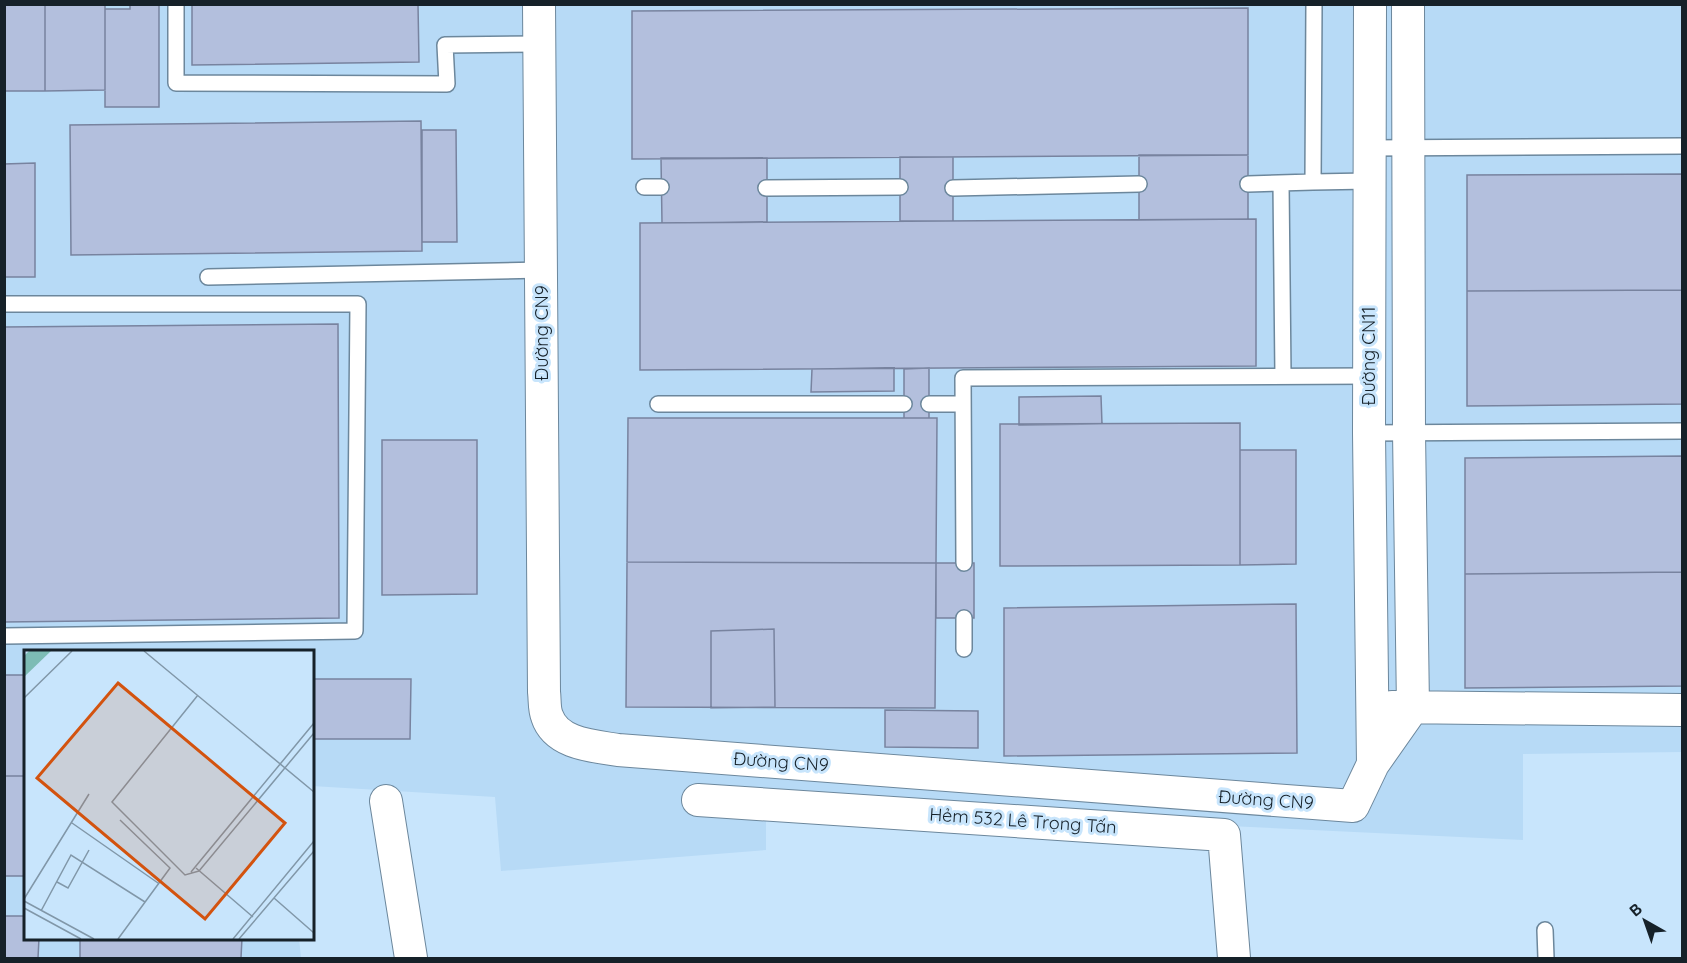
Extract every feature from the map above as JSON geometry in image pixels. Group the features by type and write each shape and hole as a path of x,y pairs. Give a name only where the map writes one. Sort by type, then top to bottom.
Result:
{"street":[{"name":"Đường CN9","path":"539,4 544,692 547,717 560,734 581,744 618,750 1353,806 1373,764 1413,707"},
{"name":"Đường CN11","path":"1370,4 1369,433 1373,764"},
{"path":"1408,4 1409,432 1413,707"},
{"path":"1373,708 1683,710"},
{"name":"Hẻm 532 Lê Trọng Tấn","path":"698,800 1224,835 1234,958"},
{"path":"387,801 411,958"}],"lane":[{"path":"176,4 176,83 447,84 446,45 539,44"},
{"path":"1313,182 1314,4"},
{"path":"1370,148 1683,147"},
{"path":"1248,184 1369,181"},
{"path":"1281,183 1283,376"},
{"path":"953,188 1139,184"},
{"path":"644,187 662,187"},
{"path":"766,188 900,187"},
{"path":"208,277 542,270"},
{"path":"4,304 358,303 355,631 4,636"},
{"path":"964,563 963,378 1369,376"},
{"path":"658,404 904,404"},
{"path":"929,404 962,404"},
{"path":"1369,433 1683,431"},
{"path":"964,618 964,649"},
{"path":"1545,930 1546,958"}],"shaded area":[{"path":"5,5 1682,5 1682,752 1523,754 1523,840 766,804 766,850 501,871 495,797 314,786 314,650 24,650 24,939 299,939 301,958 5,958"}],"building":[{"path":"4,4 45,4 45,91 4,91"},
{"path":"45,4 105,4 105,90 45,91"},
{"path":"130,4 159,4 159,107 105,107 105,9 130,9"},
{"path":"192,4 418,4 419,62 192,65"},
{"path":"1248,8 1248,155 632,159 632,11"},
{"path":"421,121 422,251 71,255 70,125"},
{"path":"422,130 456,130 457,242 422,242"},
{"path":"1139,155 1248,155 1248,219 1139,220"},
{"path":"900,157 953,157 953,221 900,221"},
{"path":"661,158 767,158 767,222 662,223"},
{"path":"35,163 35,277 4,277 4,164"},
{"path":"1682,174 1682,290 1467,291 1467,175"},
{"path":"1256,219 1256,366 640,370 640,223"},
{"path":"1682,290 1682,404 1467,406 1467,291"},
{"path":"338,324 339,618 4,622 4,327"},
{"path":"894,368 894,391 811,392 812,369"},
{"path":"929,368 929,418 904,418 904,369"},
{"path":"1101,396 1102,424 1019,425 1019,397"},
{"path":"628,418 937,418 936,563 627,562"},
{"path":"1240,423 1240,565 1000,566 1000,424"},
{"path":"382,440 477,440 477,594 382,595"},
{"path":"1240,450 1296,450 1296,564 1240,565"},
{"path":"1682,456 1682,572 1465,574 1465,458"},
{"path":"627,562 936,563 935,708 626,707"},
{"path":"936,563 974,563 974,618 936,618"},
{"path":"1682,572 1682,686 1465,688 1465,574"},
{"path":"1296,604 1297,753 1004,756 1004,608"},
{"path":"774,629 775,707 711,708 711,631"},
{"path":"4,675 24,675 24,776 4,776"},
{"path":"314,679 411,679 410,739 314,739"},
{"path":"885,710 978,711 978,748 885,747"},
{"path":"4,776 24,776 24,876 4,876"},
{"path":"4,916 24,916 24,939 39,939 38,958 4,958"},
{"path":"80,939 242,939 241,958 80,958"}]}
